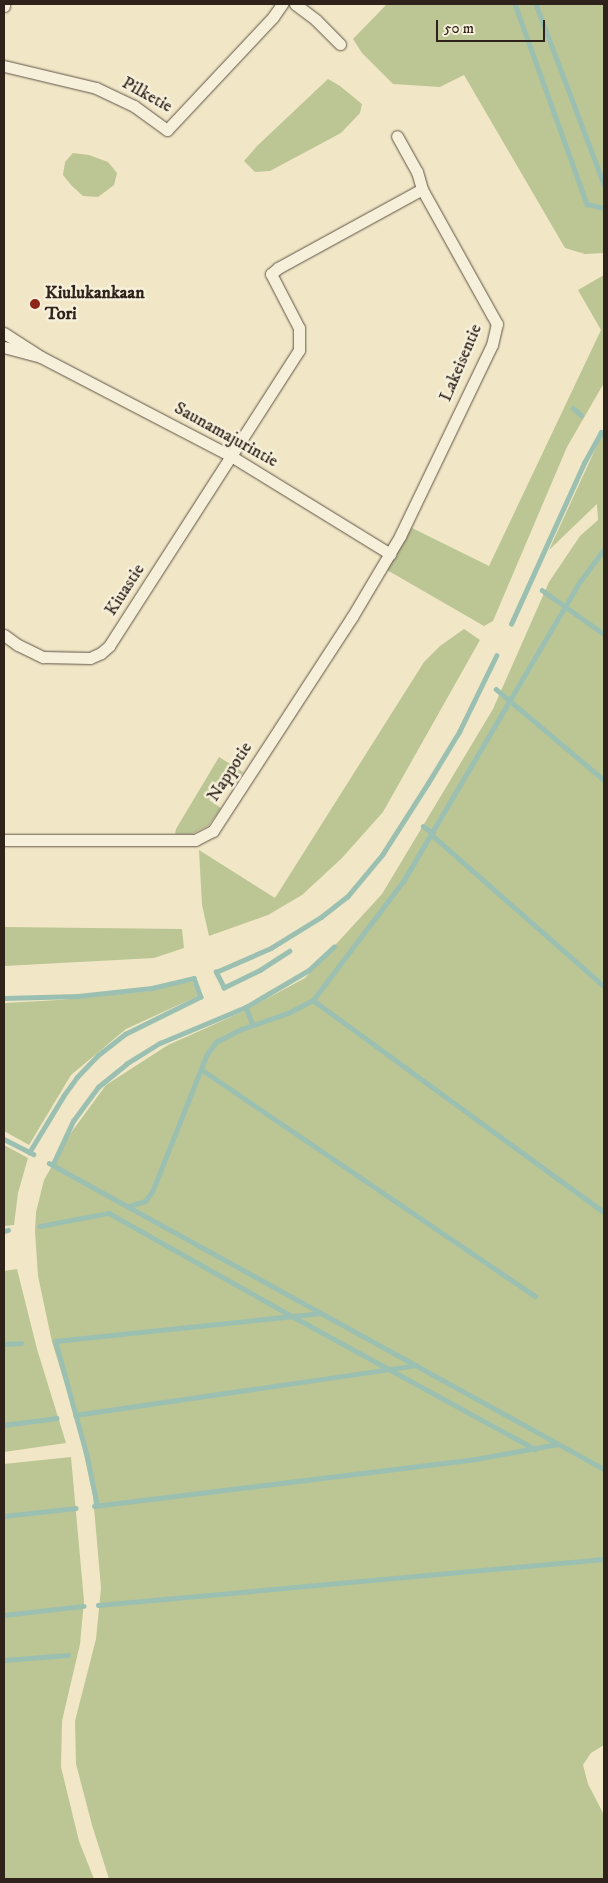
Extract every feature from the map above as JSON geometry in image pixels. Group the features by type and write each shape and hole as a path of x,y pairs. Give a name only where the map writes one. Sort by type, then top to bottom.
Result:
{"street":[{"name":"Pilketie","path":"4,66 96,88 134,106 168,130 273,17 282,4"},
{"path":"295,4 316,20 340,44"},
{"name":"Lakeisentie","path":"390,554 488,354 496,329 493,315 422,189 417,172 397,136"},
{"name":"Kiuastie","path":"4,635 18,645 43,657 90,658 102,653 109,646 299,350 299,328 271,274 278,268 422,189"},
{"name":"Saunamajurintie","path":"4,333 41,357 231,456 390,554"},
{"name":"Saunamajurintie","path":"4,347 41,357"},
{"name":"Nappotie","path":"4,840 195,840 213,831 352,617 390,554"}],"green space":[{"path":"387,4 604,4 604,253 585,254 565,248 464,75 440,87 393,84 362,53 353,39"},
{"path":"328,79 362,104 360,113 341,133 270,171 255,172 244,161 257,146"},
{"path":"73,153 89,155 108,162 117,173 114,185 98,197 83,196 63,175 65,162"},
{"path":"604,275 604,383 567,447 493,621 484,626 387,570 412,528 489,566 601,330 578,290"},
{"path":"604,430 604,1745 591,1753 583,1765 588,1784 604,1815 604,1879 109,1879 76,1764 75,1721 96,1639 101,1588 93,1496 77,1422 52,1342 38,1276 35,1231 36,1212 44,1180 70,1134 106,1085 168,1045 242,1012 305,978 382,894 493,709 549,582 580,536 598,520 597,504 549,550"},
{"path":"464,629 480,640 383,812 342,858 302,895 268,915 209,936 202,905 199,850 275,898 424,662 440,646"},
{"path":"219,757 243,772 236,783 225,776 209,800 221,808 208,826 192,834 175,834 176,829"},
{"path":"4,927 182,929 184,948 154,958 4,966"},
{"path":"192,980 198,996 126,1029 71,1075 29,1145 4,1131 4,1003 151,991"},
{"path":"4,1145 28,1158 18,1193 14,1225 4,1226"},
{"path":"17,1269 37,1349 66,1443 4,1452 4,1271"},
{"path":"71,1457 84,1601 80,1644 62,1721 61,1767 79,1841 94,1879 4,1879 4,1464"}],"waterway":[{"path":"515,4 587,204 604,208"},
{"path":"536,4 604,184"},
{"path":"573,408 581,415"},
{"path":"511,624 584,463 601,432 604,435"},
{"path":"129,1206 145,1201 152,1192 207,1054 216,1042 242,1029 288,1013 313,1000 404,880 581,580 604,549"},
{"path":"542,590 604,634"},
{"path":"290,951 261,970 224,988 216,972 271,948 321,917 347,897 382,855 428,783 459,732 496,656"},
{"path":"496,689 604,780"},
{"path":"423,826 433,833"},
{"path":"432,835 604,986"},
{"path":"53,1164 73,1121 98,1087 126,1064 160,1043 246,1007 309,970 334,947"},
{"path":"4,998 78,996 152,988 194,978 201,997 126,1034 98,1056 77,1078 64,1096 30,1152"},
{"path":"313,1000 604,1212"},
{"path":"246,1007 253,1025"},
{"path":"201,1069 535,1296"},
{"path":"4,1139 33,1154"},
{"path":"49,1163 604,1469"},
{"path":"40,1226 109,1213 535,1449"},
{"path":"4,1231 8,1230"},
{"path":"97,1506 87,1457 55,1341 320,1313"},
{"path":"4,1344 21,1343"},
{"path":"75,1415 416,1365"},
{"path":"4,1425 57,1418"},
{"path":"94,1506 470,1460 558,1444"},
{"path":"4,1516 76,1508"},
{"path":"98,1605 604,1559"},
{"path":"4,1615 83,1606"},
{"path":"4,1660 68,1655"}],"place":[{"name":"Kiulukankaan Tori","path":"35,304"}]}
